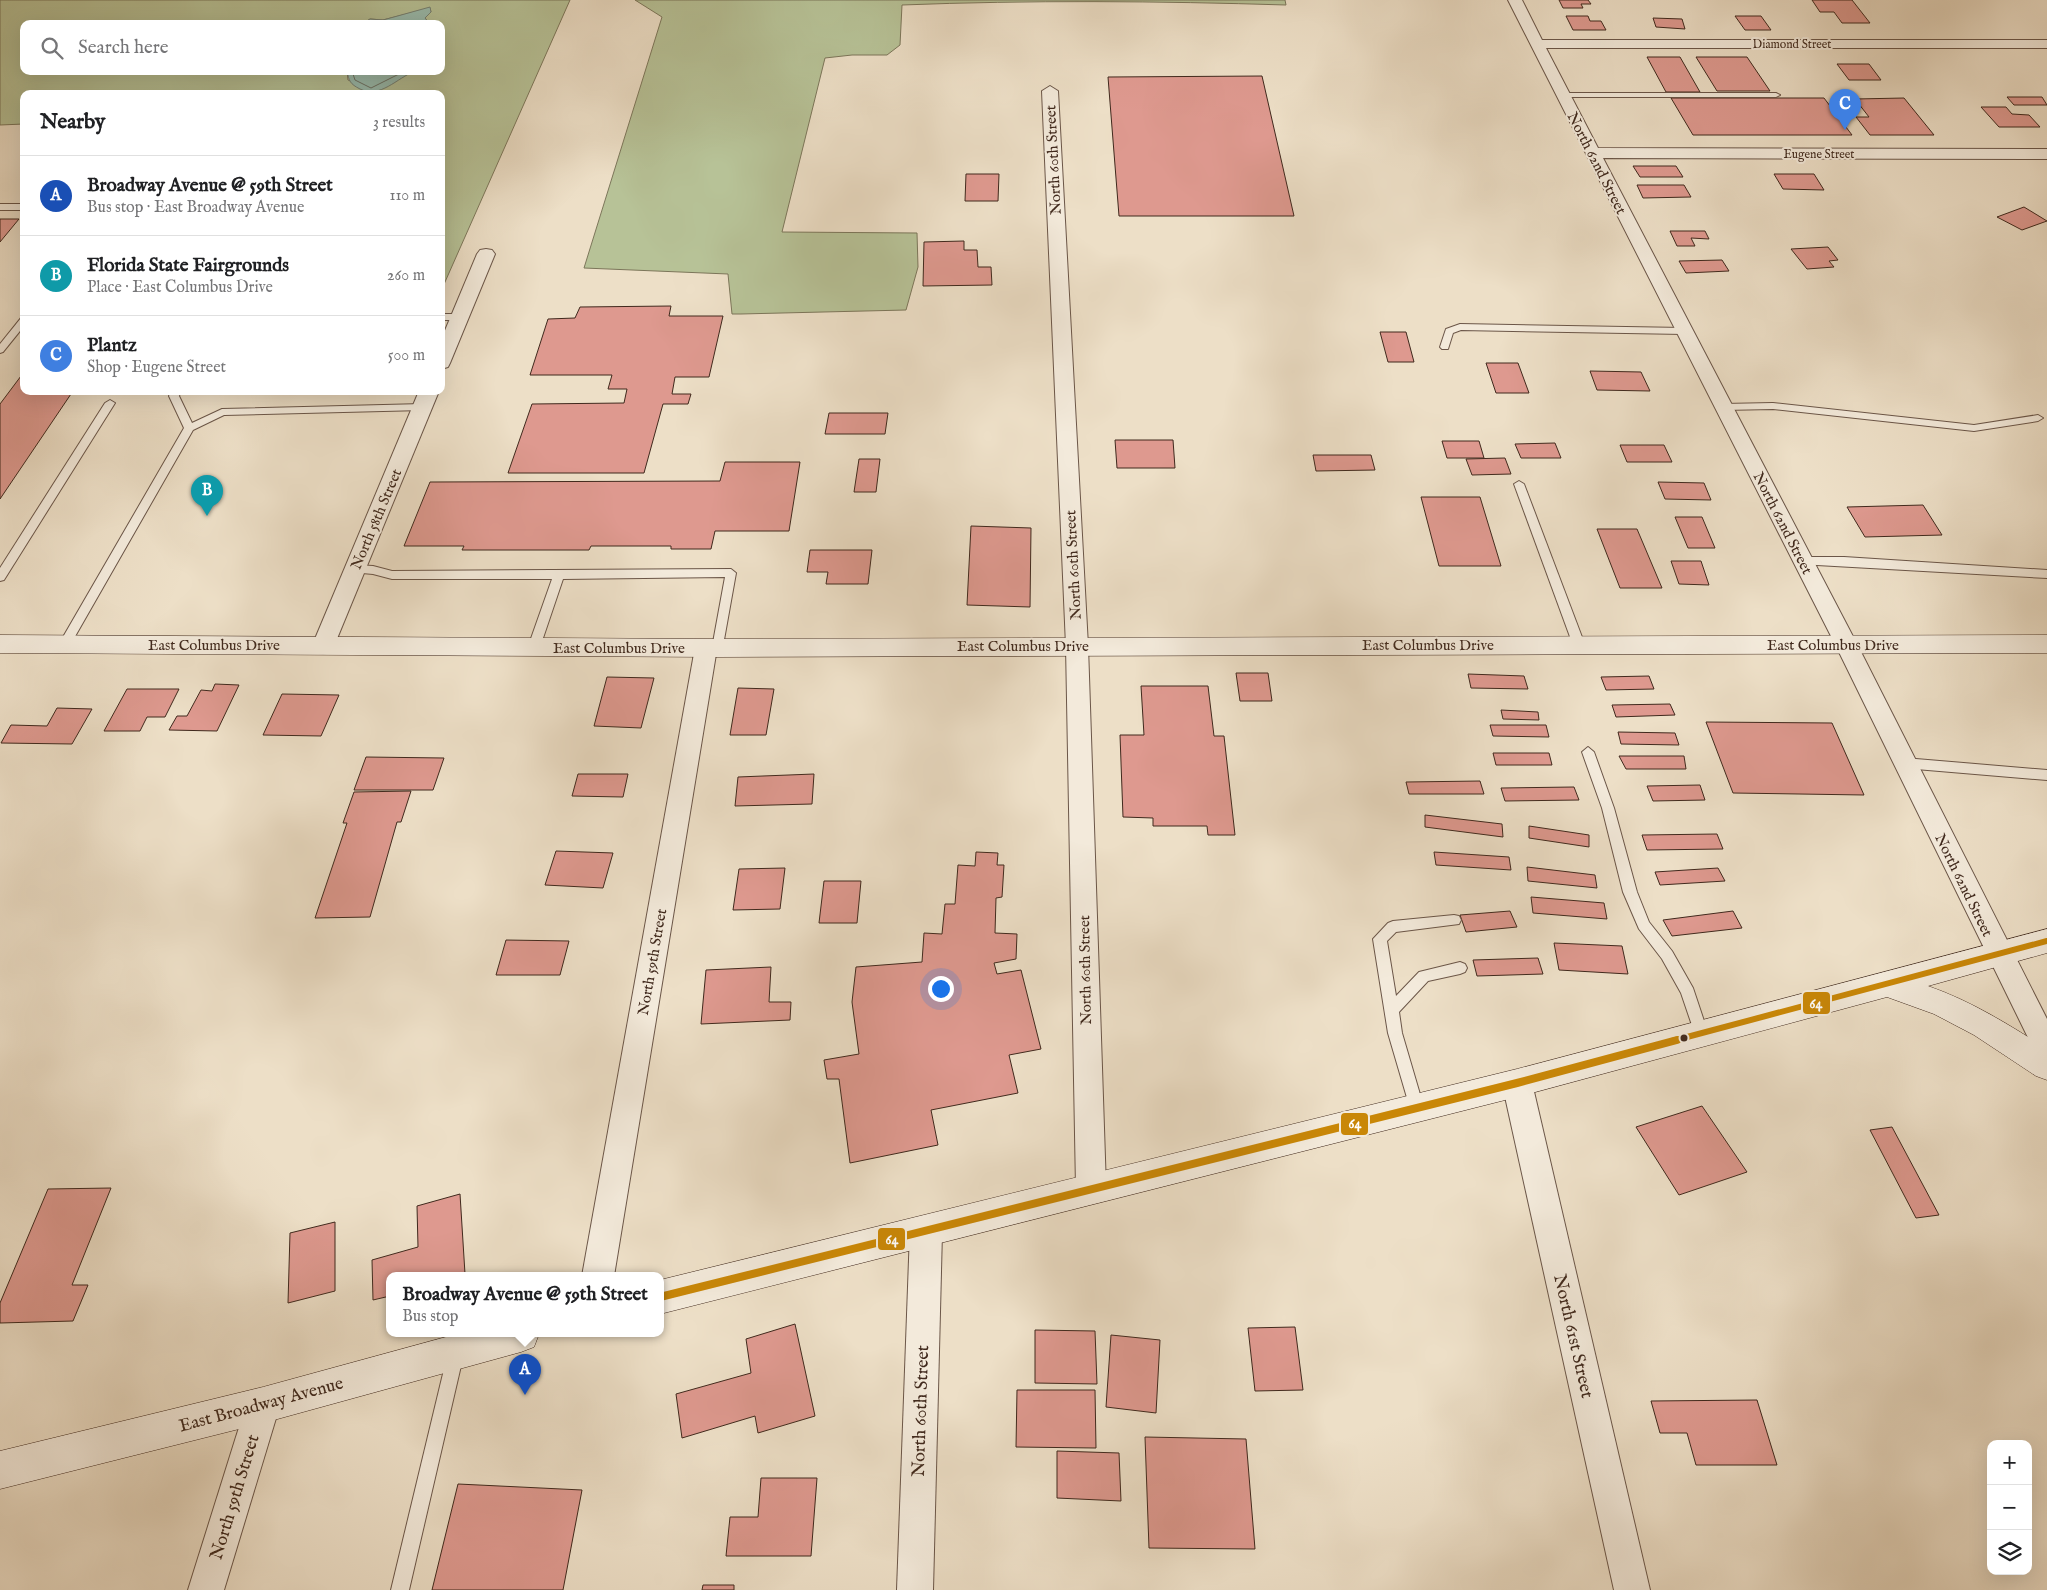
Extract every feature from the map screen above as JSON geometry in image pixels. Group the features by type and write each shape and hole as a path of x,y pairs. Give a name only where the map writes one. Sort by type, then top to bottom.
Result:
{"main road":[{"name":"East Columbus Drive","path":"0,644 712,648 2047,644"},
{"path":"664,1296 1517,1083 2047,941"},
{"path":"1888,984 1945,1005 1986,1026 2047,1066"},
{"name":"East Broadway Avenue","path":"0,1470 263,1405 510,1337"}],"street":[{"name":"North 62nd Street","path":"1515,0 1846,645 1998,954 2047,1047"},
{"name":"Diamond Street","path":"1537,44 2047,44"},
{"name":"North 60th Street","path":"1050,91 1077,646 1091,1188"},
{"name":"Eugene Street","path":"1592,153 2047,154"},
{"path":"445,353 486,254"},
{"name":"North 58th Street","path":"323,646 426,399"},
{"name":"North 59th Street","path":"599,1272 712,648"},
{"name":"North 61st Street","path":"1517,1083 1632,1590"},
{"name":"North 60th Street","path":"915,1590 926,1232"},
{"name":"North 59th Street","path":"206,1590 263,1405"}],"lane":[{"path":"1563,95 1776,95"},
{"path":"0,207 20,207"},
{"path":"445,317 460,317"},
{"path":"0,350 20,325"},
{"path":"1445,347 1449,331 1460,327 1684,331"},
{"path":"174,395 189,428"},
{"path":"65,644 189,428 222,412 426,399"},
{"path":"0,577 110,403"},
{"path":"1723,407 1773,406 1974,428 2038,418"},
{"path":"1519,484 1579,645"},
{"path":"1803,562 1844,561 2047,574"},
{"path":"356,569 373,570 392,575 731,573 712,648"},
{"path":"534,647 559,575"},
{"path":"1588,752 1608,808 1634,901 1644,925 1667,955 1688,992 1701,1033"},
{"path":"1904,763 2047,775"},
{"path":"1417,1108 1395,1033 1380,939 1393,926 1454,920"},
{"path":"1392,1010 1424,976 1460,968"},
{"path":"400,1590 456,1352"}],"shaded area":[{"path":"0,0 570,0 445,282 445,90 379,90 406,75 445,75 445,20 427,20 425,18 431,12 430,8 383,20 20,20 20,75 347,75 348,80 374,90 20,90 20,124 0,125"},
{"path":"635,0 1285,0 1286,5 998,2 902,5 900,45 887,55 852,55 825,58 782,232 917,233 918,267 906,310 732,314 728,274 584,268 662,17"}],"water":[{"path":"430,7 431,12 425,18 427,20 383,20"},
{"path":"348,75 406,75 381,90 360,89 349,80"}],"building":[{"path":"1559,0 1588,0 1591,4 1581,4 1583,8 1563,8"},
{"path":"1812,0 1852,0 1870,23 1842,23 1834,12 1820,12"},
{"path":"1566,16 1588,16 1590,21 1601,21 1606,30 1573,30"},
{"path":"1735,16 1761,16 1771,30 1745,30"},
{"path":"1653,18 1682,19 1685,29 1656,27"},
{"path":"1647,57 1680,57 1700,92 1666,92"},
{"path":"1696,57 1747,57 1770,91 1717,91"},
{"path":"1837,64 1869,64 1881,80 1849,80"},
{"path":"1262,76 1294,216 1119,216 1108,77"},
{"path":"2007,97 2042,97 2047,105 2014,105"},
{"path":"1671,98 1824,98 1852,135 1693,135"},
{"path":"1904,98 1934,135 1870,135 1856,117 1869,117 1855,99"},
{"path":"1981,107 2006,107 2012,114 2029,115 2040,127 1999,127"},
{"path":"1633,166 1676,166 1683,177 1640,177"},
{"path":"966,174 999,174 998,201 965,201"},
{"path":"1774,174 1814,174 1824,190 1783,189"},
{"path":"1637,185 1684,185 1691,197 1643,198"},
{"path":"2024,207 2047,221 2022,230 1997,217"},
{"path":"0,219 19,219 0,242"},
{"path":"1670,231 1705,231 1709,239 1691,238 1695,246 1677,246"},
{"path":"964,241 964,250 977,250 978,267 991,267 992,285 923,286 924,242"},
{"path":"1828,247 1838,260 1829,261 1834,267 1807,269 1791,249"},
{"path":"1722,260 1729,271 1686,273 1679,261"},
{"path":"671,306 669,316 723,316 709,377 675,377 672,394 691,394 688,404 663,404 644,473 508,473 532,404 624,403 627,389 608,389 612,375 530,375 548,319 575,318 580,307"},
{"path":"1380,332 1406,332 1414,362 1388,362"},
{"path":"1486,363 1518,363 1529,393 1496,393"},
{"path":"1590,371 1641,372 1650,391 1597,390"},
{"path":"20,377 20,395 70,395 0,499 0,404"},
{"path":"829,413 888,413 885,434 825,434"},
{"path":"1115,440 1173,440 1175,468 1117,468"},
{"path":"1442,441 1479,441 1484,458 1447,458"},
{"path":"1555,443 1561,458 1521,458 1515,444"},
{"path":"1620,445 1664,445 1672,462 1627,462"},
{"path":"1313,455 1371,455 1375,470 1316,471"},
{"path":"1505,458 1511,474 1472,475 1466,459"},
{"path":"859,459 880,459 876,492 854,492"},
{"path":"725,462 800,462 789,531 715,531 711,549 671,549 671,546 591,546 589,550 462,550 464,546 404,546 430,482 720,481"},
{"path":"1658,482 1704,483 1711,500 1665,499"},
{"path":"1421,497 1480,497 1501,566 1439,566"},
{"path":"1923,505 1942,535 1865,537 1847,507"},
{"path":"1675,517 1702,517 1715,548 1688,548"},
{"path":"971,526 1031,528 1030,607 967,605"},
{"path":"1597,529 1637,529 1662,588 1620,588"},
{"path":"810,550 872,550 868,584 826,584 828,572 807,572"},
{"path":"1671,561 1701,561 1709,585 1679,584"},
{"path":"1236,673 1268,673 1272,701 1240,701"},
{"path":"1468,674 1524,676 1528,689 1471,688"},
{"path":"1649,676 1654,689 1606,690 1601,677"},
{"path":"607,677 654,678 641,728 594,726"},
{"path":"215,684 239,685 217,731 169,730 177,716 187,716 201,690 212,691"},
{"path":"1141,686 1208,686 1214,736 1224,736 1235,835 1208,835 1207,826 1153,826 1153,818 1123,817 1120,735 1144,735"},
{"path":"738,688 774,689 766,735 730,735"},
{"path":"127,689 179,689 165,717 147,717 140,731 104,731"},
{"path":"282,694 339,695 321,736 263,735"},
{"path":"1670,704 1675,715 1616,717 1612,705"},
{"path":"57,708 92,709 72,744 1,743 11,725 47,726"},
{"path":"1501,710 1538,712 1539,720 1503,719"},
{"path":"1706,722 1832,723 1864,795 1733,793"},
{"path":"1490,725 1546,725 1549,737 1493,736"},
{"path":"1618,732 1675,733 1679,745 1621,744"},
{"path":"1493,753 1549,753 1552,765 1496,765"},
{"path":"1619,756 1684,756 1686,769 1626,769"},
{"path":"366,757 444,758 433,790 354,790"},
{"path":"578,774 628,774 623,797 572,796"},
{"path":"814,774 812,804 735,806 738,777"},
{"path":"1480,781 1484,794 1409,794 1406,782"},
{"path":"1700,785 1705,800 1653,801 1647,786"},
{"path":"1574,787 1579,800 1505,801 1501,788"},
{"path":"411,791 401,822 397,822 370,917 315,918 347,823 343,823 354,792"},
{"path":"1425,815 1502,824 1503,837 1425,827"},
{"path":"1529,826 1589,835 1589,847 1529,838"},
{"path":"1717,834 1723,849 1647,850 1642,835"},
{"path":"556,851 613,853 603,888 545,885"},
{"path":"976,852 998,853 997,865 1004,865 1002,897 996,898 995,933 1017,934 1016,959 994,963 997,974 1021,970 1041,1049 1009,1055 1018,1093 931,1110 938,1145 850,1163 839,1079 827,1079 824,1060 859,1054 852,1002 856,967 922,962 924,933 942,934 945,904 955,904 958,865 975,866"},
{"path":"1434,852 1509,857 1511,870 1436,865"},
{"path":"1527,867 1595,875 1597,888 1528,881"},
{"path":"785,868 780,909 733,910 739,869"},
{"path":"1718,868 1725,881 1660,885 1655,872"},
{"path":"824,881 861,881 857,923 819,923"},
{"path":"1531,897 1604,903 1607,919 1533,913"},
{"path":"1510,911 1517,927 1466,932 1460,915"},
{"path":"1733,911 1742,928 1672,936 1663,920"},
{"path":"506,940 569,941 560,975 496,975"},
{"path":"1554,943 1622,946 1628,974 1559,970"},
{"path":"1538,958 1543,974 1477,976 1473,960"},
{"path":"771,967 769,1002 791,1002 790,1020 701,1024 706,970"},
{"path":"1702,1106 1747,1172 1679,1195 1636,1127"},
{"path":"1892,1127 1939,1215 1916,1218 1870,1130"},
{"path":"111,1188 72,1285 88,1285 73,1321 0,1323 0,1303 48,1189"},
{"path":"460,1194 465,1272 386,1272 386,1297 373,1300 372,1260 418,1247 417,1206"},
{"path":"335,1222 335,1291 288,1303 290,1233"},
{"path":"795,1324 815,1416 758,1433 755,1416 682,1438 676,1394 751,1373 746,1339"},
{"path":"1295,1327 1303,1390 1255,1391 1248,1328"},
{"path":"1035,1330 1095,1331 1097,1384 1035,1383"},
{"path":"1111,1335 1160,1340 1156,1413 1106,1407"},
{"path":"1017,1390 1095,1390 1096,1448 1016,1447"},
{"path":"1757,1400 1777,1465 1696,1465 1687,1433 1660,1433 1651,1401"},
{"path":"1145,1437 1246,1439 1255,1549 1149,1548"},
{"path":"1057,1451 1119,1453 1121,1501 1057,1498"},
{"path":"761,1478 817,1478 811,1556 726,1556 730,1517 758,1517"},
{"path":"458,1484 582,1490 563,1590 432,1590"},
{"path":"703,1585 734,1585 734,1590 702,1590"}],"transit line":[{"name":"64","path":"664,1296 1517,1083 2047,941"}],"place":[{"name":"Plantz","path":"1845,130"},
{"name":"Florida State Fairgrounds","path":"207,516"},
{"name":"Broadway Avenue @ 59th Street","path":"525,1395"}]}
